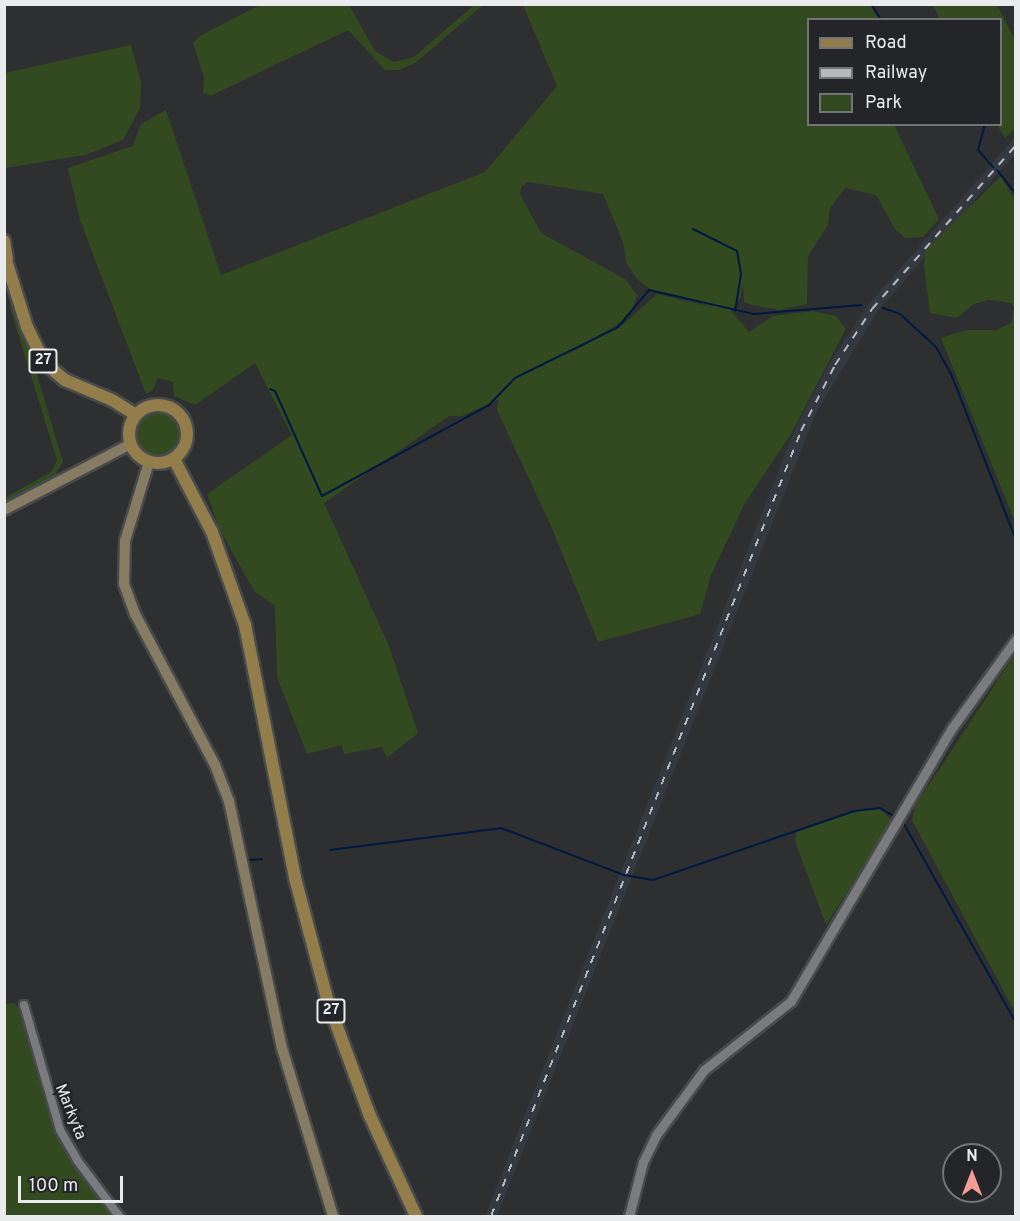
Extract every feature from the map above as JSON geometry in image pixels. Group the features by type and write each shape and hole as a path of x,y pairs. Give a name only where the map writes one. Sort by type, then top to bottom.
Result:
{"main road":[{"name":"27","path":"4,241 6,257 27,327 44,362 65,380 112,400 136,415"},
{"path":"157,405 180,414 187,437 174,459 149,462 131,444 129,429 136,415 157,405"},
{"path":"4,510 131,444"},
{"name":"27","path":"174,459 212,532 245,625 295,878 328,1002 370,1116 416,1216"},
{"path":"149,462 125,541 124,584 135,614 215,765 229,801 282,1048 333,1216"}],"street":[{"path":"629,1216 643,1162 656,1135 704,1070 792,1001 952,728 1016,639"},
{"name":"Markyta","path":"24,1005 60,1130 76,1160 119,1216"}],"shaded area":[{"path":"1015,137 1015,154 877,312 817,411 497,1216 485,1216 795,429 830,362 868,305"}],"green space":[{"path":"870,4 878,18 807,18 807,126 894,126 939,219 923,237 905,238 895,229 876,195 845,188 830,208 828,225 808,256 807,304 779,310 752,305 744,302 743,283 740,298 731,311 749,332 773,316 812,311 836,316 846,329 791,434 745,503 711,575 700,614 598,642 551,526 497,410 499,399 462,416 449,416 324,503 389,646 418,733 387,758 382,747 344,754 342,745 307,754 277,677 275,606 254,591 219,528 207,494 292,435 255,363 195,405 174,396 173,382 158,378 153,390 146,394 80,220 68,168 133,146 141,124 166,110 221,275 485,172 557,86 523,5","holes":["528,182 603,194 623,242 627,264 638,280 650,289 688,298 712,307 657,294 625,323 563,357 623,321 630,314 637,295 625,279 541,233 520,194 521,187"]},
{"path":"260,5 349,5 375,51 394,62 414,57 474,5 483,5 415,63 399,70 385,70 348,30 210,96 203,93 204,78 193,43 201,35"},
{"path":"933,5 997,5 1015,40 1015,128 1005,138 998,126 1002,126 1002,18 940,18"},
{"path":"131,45 141,83 140,108 123,140 85,155 5,168 5,73"},
{"path":"1001,176 1016,203 1015,522 941,338 966,330 997,330 1011,323 1014,308 1011,303 989,300 974,304 957,318 930,313 924,267 925,251"},
{"path":"4,264 63,462 54,477 5,505 5,498 52,471 57,460 11,311"},
{"path":"158,411 174,418 181,434 174,450 158,457 142,450 135,434 142,418"},
{"path":"1015,654 1015,1012 912,820 915,806"},
{"path":"880,809 891,820 889,825 826,925 795,841 797,831 859,810"},
{"path":"15,1003 32,1035 60,1130 119,1216 5,1216 4,1004"}],"waterway":[{"path":"871,4 880,18"},
{"path":"984,126 978,150 993,167"},
{"path":"997,170 1016,194"},
{"path":"693,229 737,251 741,274 735,311"},
{"path":"270,389 275,391 322,496 489,405 515,378 618,327 649,290 754,314 862,305"},
{"path":"883,308 900,314 936,347 951,374 1016,540"},
{"path":"330,850 501,828 624,875 653,880 855,811 880,808 892,815"},
{"path":"904,824 1016,1023"},
{"path":"249,860 262,859"}],"railway":[{"path":"491,1216 801,431 835,365 872,309 1016,145"}]}
